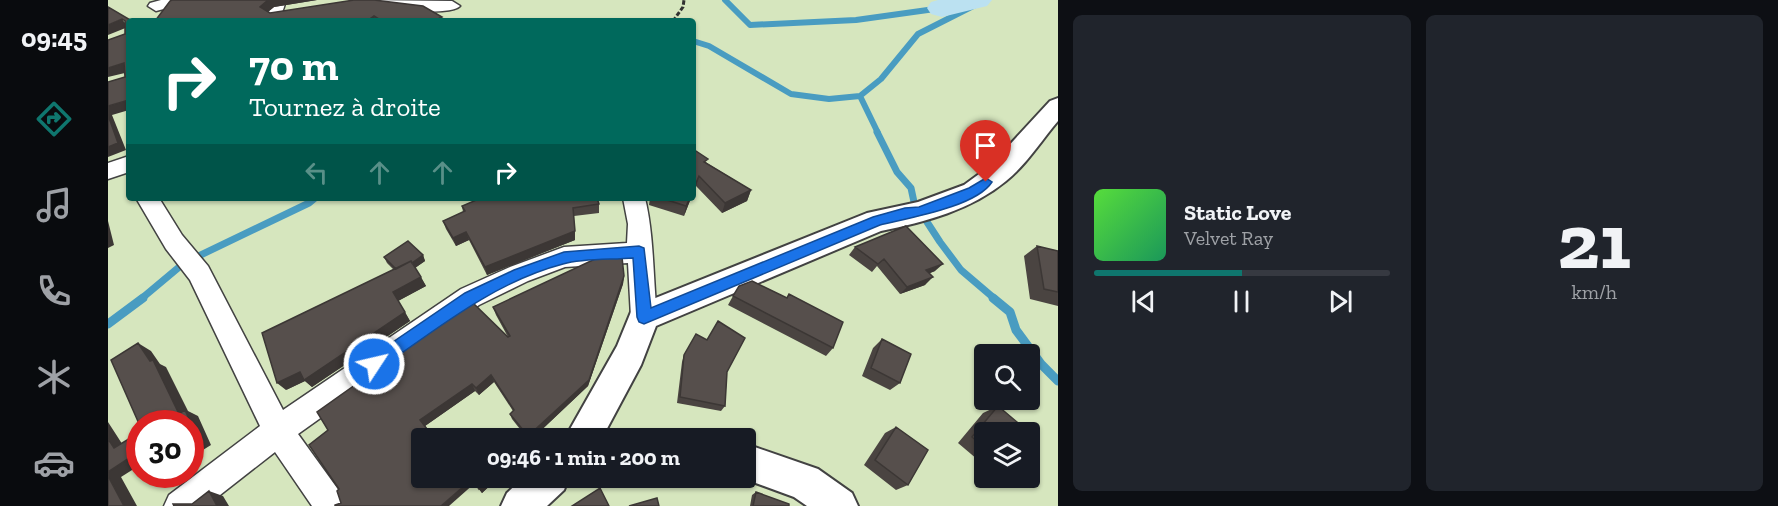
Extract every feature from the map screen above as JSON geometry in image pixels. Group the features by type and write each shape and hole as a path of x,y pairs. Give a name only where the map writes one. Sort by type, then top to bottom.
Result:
{"street":[{"path":"152,9 181,0"},
{"path":"362,0 422,7 453,3 466,18"},
{"path":"406,18 422,7"},
{"path":"644,317 877,221 905,213 920,212 973,192 999,173 1058,106"},
{"path":"149,201 174,242 199,273 278,431 331,506"},
{"path":"589,428 630,354 644,317 639,252 640,224 635,201"},
{"path":"180,506 278,431 470,297 519,274 564,257 639,252"},
{"path":"756,465 805,482 839,506"}],"path":[{"path":"675,18 683,7 684,0"}],"green space":[{"path":"108,0 1058,0 1058,506 108,506"}],"building":[{"path":"268,0 260,7 270,13 354,0 374,0 423,6 442,17 157,18 170,1"},
{"path":"108,7 127,18 126,101 108,106 108,82 125,77 124,63 108,68 108,40 125,34 125,21 122,19 108,25"},
{"path":"108,115 118,143 108,147"},
{"path":"696,151 708,159 704,162 751,190 725,203 699,176 696,183"},
{"path":"474,201 598,201 599,204 573,208 575,231 485,267 466,232 453,238 443,221 465,211 462,206"},
{"path":"670,201 688,201 686,206"},
{"path":"906,226 943,264 926,270 933,277 907,287 884,259 878,264 855,247"},
{"path":"408,241 423,255 412,263 411,261 396,269 384,257"},
{"path":"1037,246 1058,251 1058,292 1044,289"},
{"path":"622,257 624,276 589,380 537,428 521,428 510,414 514,410 491,375 476,388 472,384 420,420 426,428 411,428 411,488 462,488 441,506 335,506 341,503 337,491 339,489 309,445 328,430 317,412 472,302 508,337 510,336 493,307 595,259"},
{"path":"411,261 421,277 393,292 405,312 304,380 300,372 277,383 262,333"},
{"path":"752,281 787,298 789,294 843,322 833,348 733,296 739,286"},
{"path":"718,321 745,338 727,372 725,406 680,397 684,355 696,334 707,340"},
{"path":"882,339 911,354 900,383 871,368"},
{"path":"138,343 150,361 153,360 177,410 133,410 111,360"},
{"path":"995,410 1003,410 1017,422 985,422"},
{"path":"896,427 928,450 908,485 875,460"},
{"path":"108,439 114,448 126,441 126,460 108,472"},
{"path":"108,476 124,506 108,506"},
{"path":"600,488 609,506 572,506"},
{"path":"209,491 217,506 174,506 173,504 192,504"},
{"path":"756,492 789,504 789,506 753,506"},
{"path":"657,498 659,506 629,506"}],"waterway":[{"path":"725,0 750,25 856,20 942,8"},
{"path":"942,8 977,0"},
{"path":"860,96 881,79 918,34 985,0"},
{"path":"696,42 709,46 791,94 829,99 860,96"},
{"path":"860,96 878,133"},
{"path":"877,132 897,172 911,188 914,202 940,242 961,270 995,299"},
{"path":"141,299 184,263 311,201"},
{"path":"108,324 143,298"},
{"path":"993,298 1010,312 1016,330 1041,364 1058,381"}],"route":[{"path":"374,364 470,297 519,274 564,257 639,252 644,317 877,221 905,213 920,212 973,192 986,182"}]}
